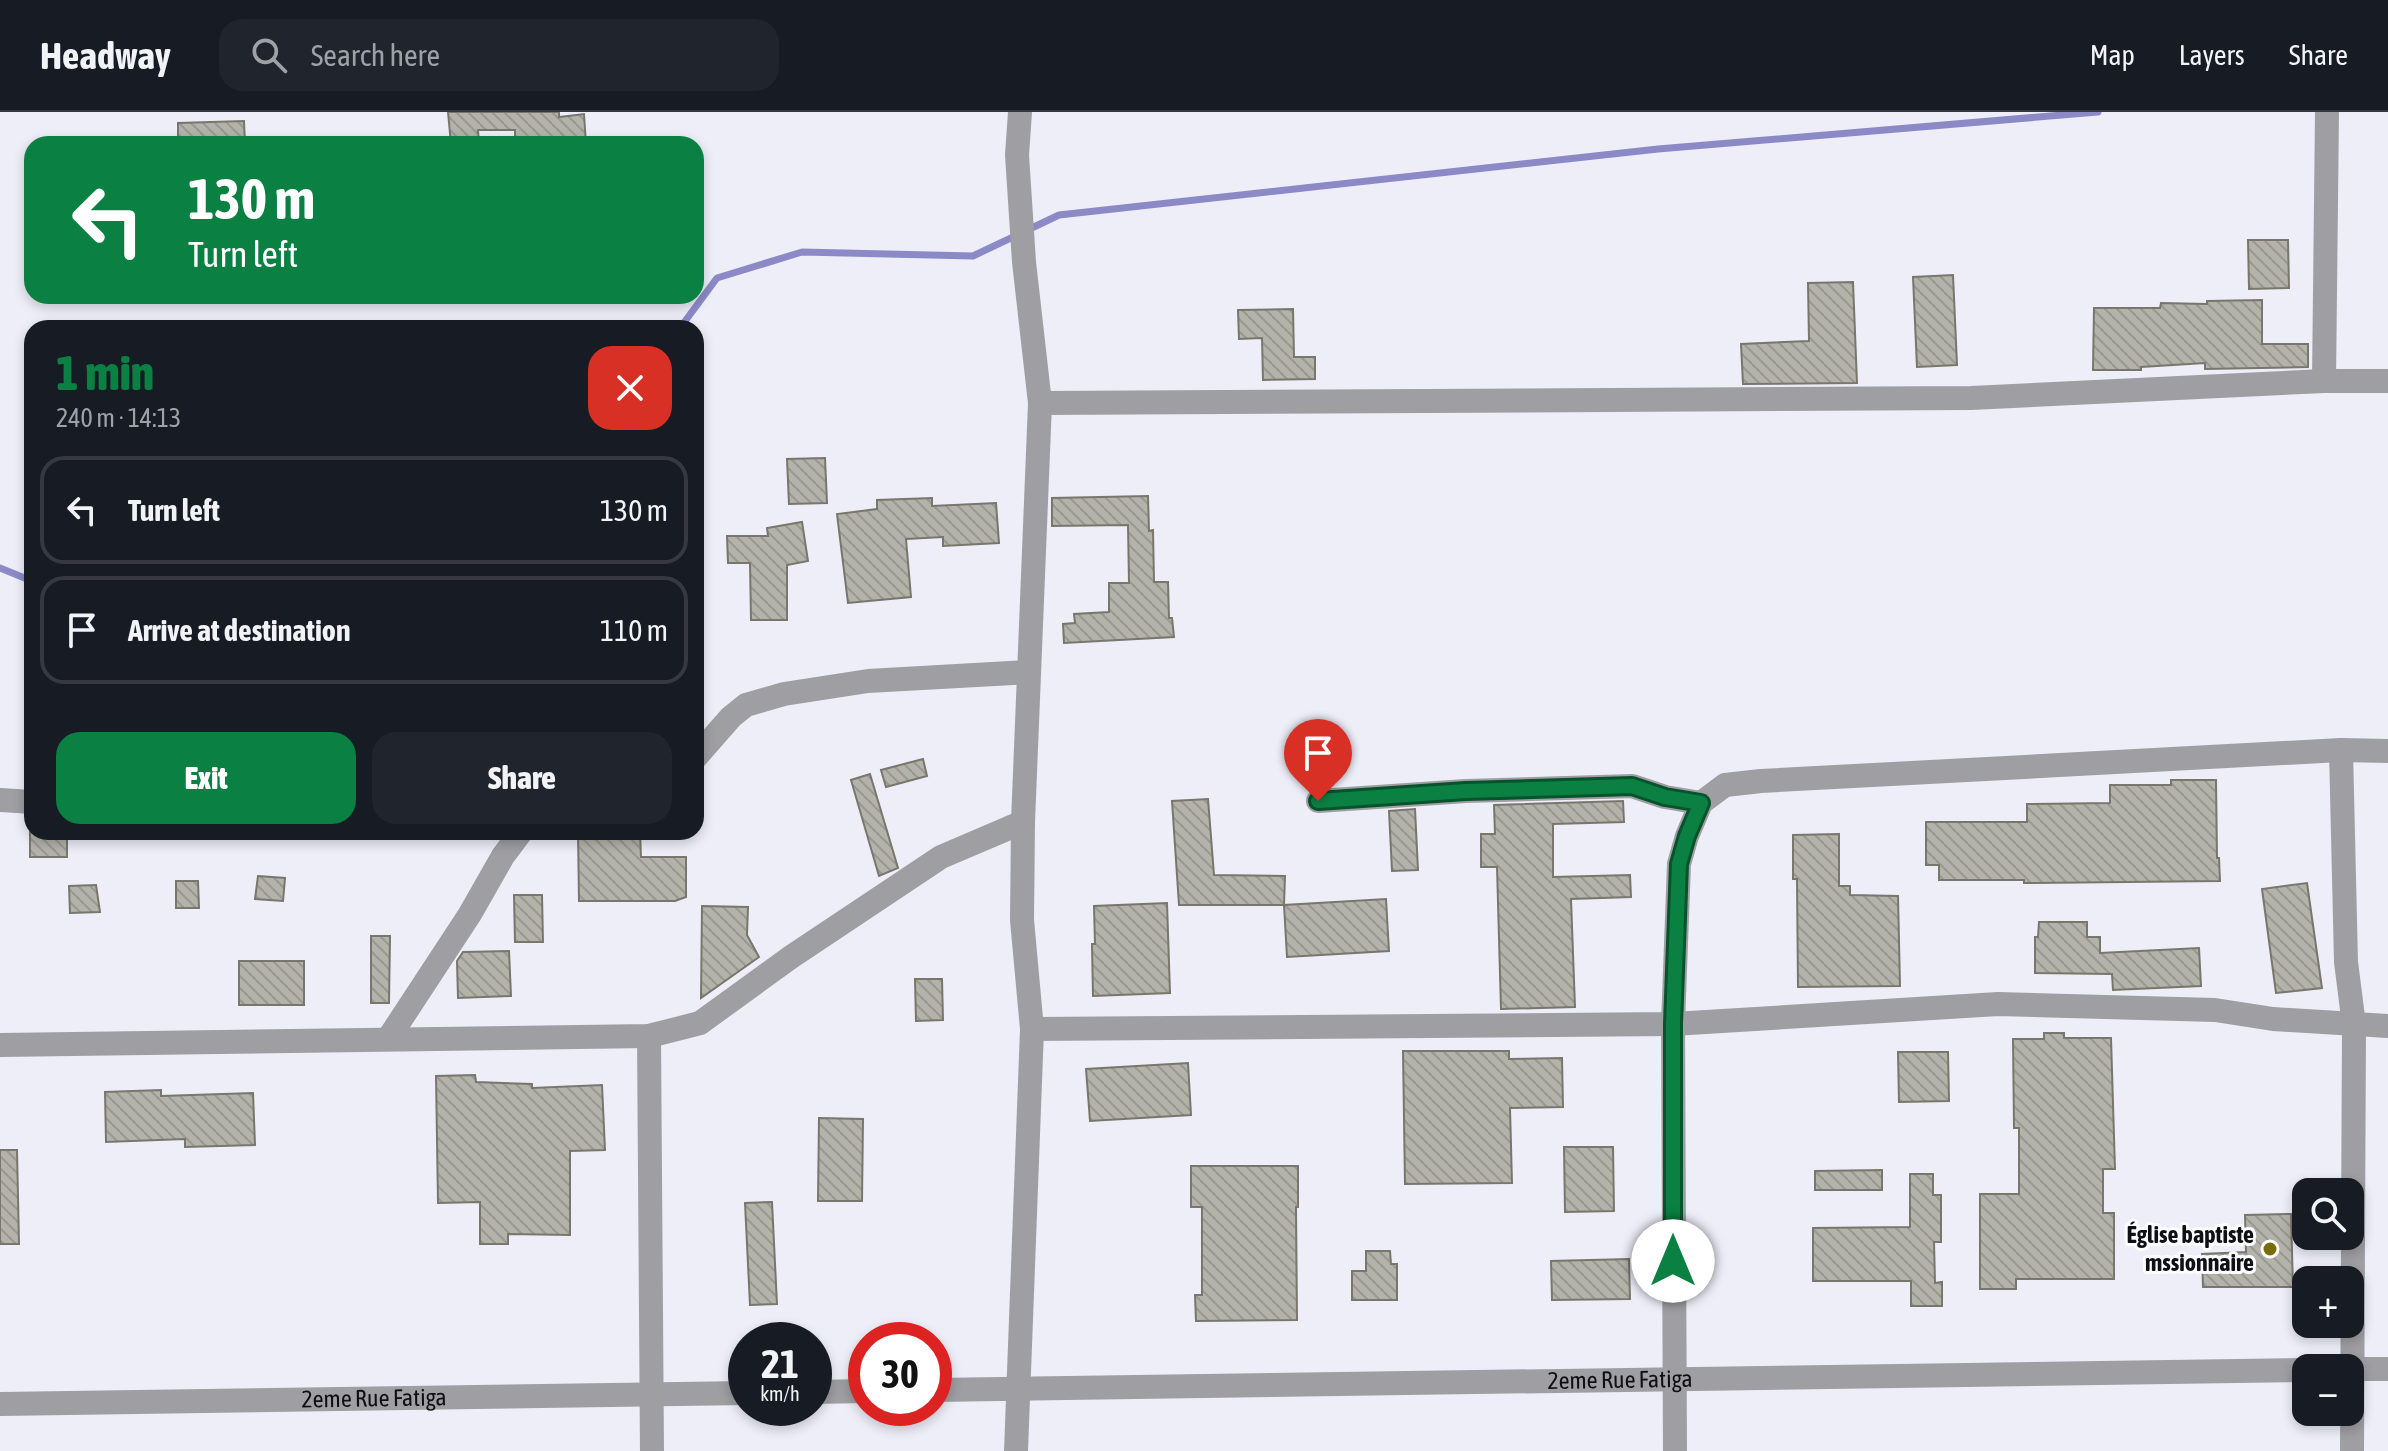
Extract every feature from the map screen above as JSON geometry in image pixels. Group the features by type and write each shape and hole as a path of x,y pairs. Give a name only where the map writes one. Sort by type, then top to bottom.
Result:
{"street":[{"path":"1016,1451 1032,1029 1022,920 1023,822 1040,403 1024,262 1017,155 1020,112"},
{"path":"2324,381 2327,112"},
{"path":"1040,403 1971,398 2324,381 2388,381"},
{"path":"704,748 746,705 784,694 868,681 1029,672"},
{"path":"2341,750 2346,962 2354,1025 2351,1354"},
{"path":"1675,1451 1673,1024 1679,864 1701,803 1725,785 1761,781 2341,750 2388,751"},
{"path":"1318,801 1466,791 1632,786 1665,797 1701,803"},
{"path":"0,800 24,802"},
{"path":"0,1045 649,1036 700,1023 791,957 941,857 1023,822"},
{"path":"388,1039 515,840"},
{"path":"1032,1029 1673,1024 1998,1004 2215,1010 2273,1019 2388,1026"},
{"path":"649,1036 652,1451"},
{"path":"2364,1369 2388,1369"},
{"name":"2eme Rue Fatiga","path":"952,1390 2292,1370"},
{"name":"2eme Rue Fatiga","path":"0,1404 728,1393"},
{"path":"2352,1426 2352,1451"}],"building":[{"path":"448,112 559,112 559,117 584,114 585,136 515,136 515,130 478,130 478,136 450,136"},
{"path":"244,121 245,136 178,136 178,123"},
{"path":"2248,240 2288,240 2289,288 2249,289"},
{"path":"1953,275 1957,365 1917,367 1913,277"},
{"path":"1853,282 1857,383 1743,384 1741,344 1809,341 1808,283"},
{"path":"2262,300 2262,344 2308,344 2308,367 2205,369 2205,363 2141,367 2141,370 2093,370 2094,308 2160,308 2161,303"},
{"path":"1293,309 1294,357 1315,357 1315,379 1263,380 1262,338 1239,339 1238,310"},
{"path":"825,458 827,503 789,504 787,459"},
{"path":"1148,496 1149,531 1153,530 1154,582 1168,582 1169,618 1172,618 1174,637 1064,643 1063,624 1075,623 1074,614 1109,612 1109,583 1129,583 1128,525 1052,526 1052,498"},
{"path":"932,498 932,506 996,503 999,543 943,546 943,537 906,539 911,597 848,603 837,514 877,509 877,500"},
{"path":"802,522 808,561 787,565 787,620 751,620 750,563 728,563 727,536 768,536 767,528"},
{"path":"923,759 927,776 886,787 881,770"},
{"path":"870,774 898,868 879,876 851,780"},
{"path":"2171,780 2216,780 2220,881 2024,883 2024,880 1939,880 1939,865 1926,865 1926,822 2027,822 2027,804 2110,803 2110,785 2171,785"},
{"path":"1208,799 1214,875 1285,876 1284,905 1179,905 1172,801"},
{"path":"1623,801 1624,822 1553,824 1553,877 1630,875 1631,897 1571,899 1575,1007 1501,1009 1497,867 1481,867 1481,834 1495,834 1494,805"},
{"path":"1415,809 1418,870 1392,871 1389,811"},
{"path":"1839,834 1839,886 1850,886 1850,895 1898,896 1900,986 1798,987 1797,879 1793,879 1793,835"},
{"path":"30,840 67,840 67,857 30,857"},
{"path":"578,840 640,840 641,857 686,857 686,897 675,901 579,901"},
{"path":"258,876 285,878 283,901 255,899"},
{"path":"176,881 198,881 199,908 176,908"},
{"path":"2307,883 2322,988 2276,993 2262,889"},
{"path":"96,885 100,912 70,913 69,886"},
{"path":"514,895 542,895 543,942 515,942"},
{"path":"1386,899 1389,951 1287,957 1284,905"},
{"path":"1167,903 1170,993 1093,996 1094,906"},
{"path":"702,906 748,907 747,935 759,957 701,998"},
{"path":"2039,922 2087,922 2087,937 2100,937 2100,953 2199,948 2201,986 2113,990 2112,974 2035,973 2035,937 2038,937"},
{"path":"371,936 390,936 389,1003 371,1003"},
{"path":"509,951 511,996 458,998 457,961 463,952"},
{"path":"239,961 304,961 304,1005 239,1005"},
{"path":"915,979 942,979 943,1020 916,1021"},
{"path":"2044,1033 2064,1033 2064,1038 2111,1038 2115,1169 2103,1169 2103,1213 2114,1213 2114,1279 2016,1279 2016,1289 1980,1289 1980,1194 2019,1194 2019,1128 2014,1128 2013,1039 2044,1039"},
{"path":"1403,1051 1509,1051 1509,1059 1562,1058 1563,1107 1510,1108 1512,1183 1405,1184"},
{"path":"1898,1052 1948,1052 1949,1101 1899,1102"},
{"path":"1188,1063 1191,1115 1090,1121 1086,1069"},
{"path":"475,1075 476,1082 532,1084 532,1088 602,1085 605,1150 570,1151 570,1235 508,1234 508,1244 480,1244 480,1202 438,1203 436,1076"},
{"path":"161,1090 161,1096 253,1093 255,1145 185,1147 185,1139 106,1142 105,1092"},
{"path":"819,1118 863,1119 862,1201 818,1201"},
{"path":"1564,1147 1613,1147 1614,1211 1565,1212"},
{"path":"0,1150 17,1150 19,1244 0,1244"},
{"path":"1191,1166 1298,1166 1297,1320 1196,1321 1195,1295 1202,1295 1202,1207 1191,1207"},
{"path":"1882,1170 1882,1190 1815,1190 1815,1171"},
{"path":"1910,1174 1933,1174 1933,1195 1941,1195 1941,1242 1934,1242 1935,1283 1942,1282 1942,1306 1911,1306 1911,1281 1813,1281 1813,1228 1910,1227"},
{"path":"772,1202 777,1304 750,1305 745,1203"},
{"path":"2291,1214 2292,1287 2203,1287 2202,1254 2246,1252 2245,1215"},
{"path":"1366,1251 1390,1251 1391,1264 1397,1264 1397,1300 1352,1300 1352,1271 1366,1271"},
{"path":"1629,1259 1630,1299 1552,1300 1551,1261"}],"waterway":[{"path":"704,296 717,278 802,252 973,256 1059,215 1658,149 2098,112"},
{"path":"686,320 698,304"},
{"path":"0,568 24,578"}],"place":[{"name":"Église baptiste mssionnaire","path":"2270,1249"}],"route":[{"path":"1318,801 1466,791 1632,786 1665,797 1701,803 1679,864 1673,1024 1673,1261"}]}
